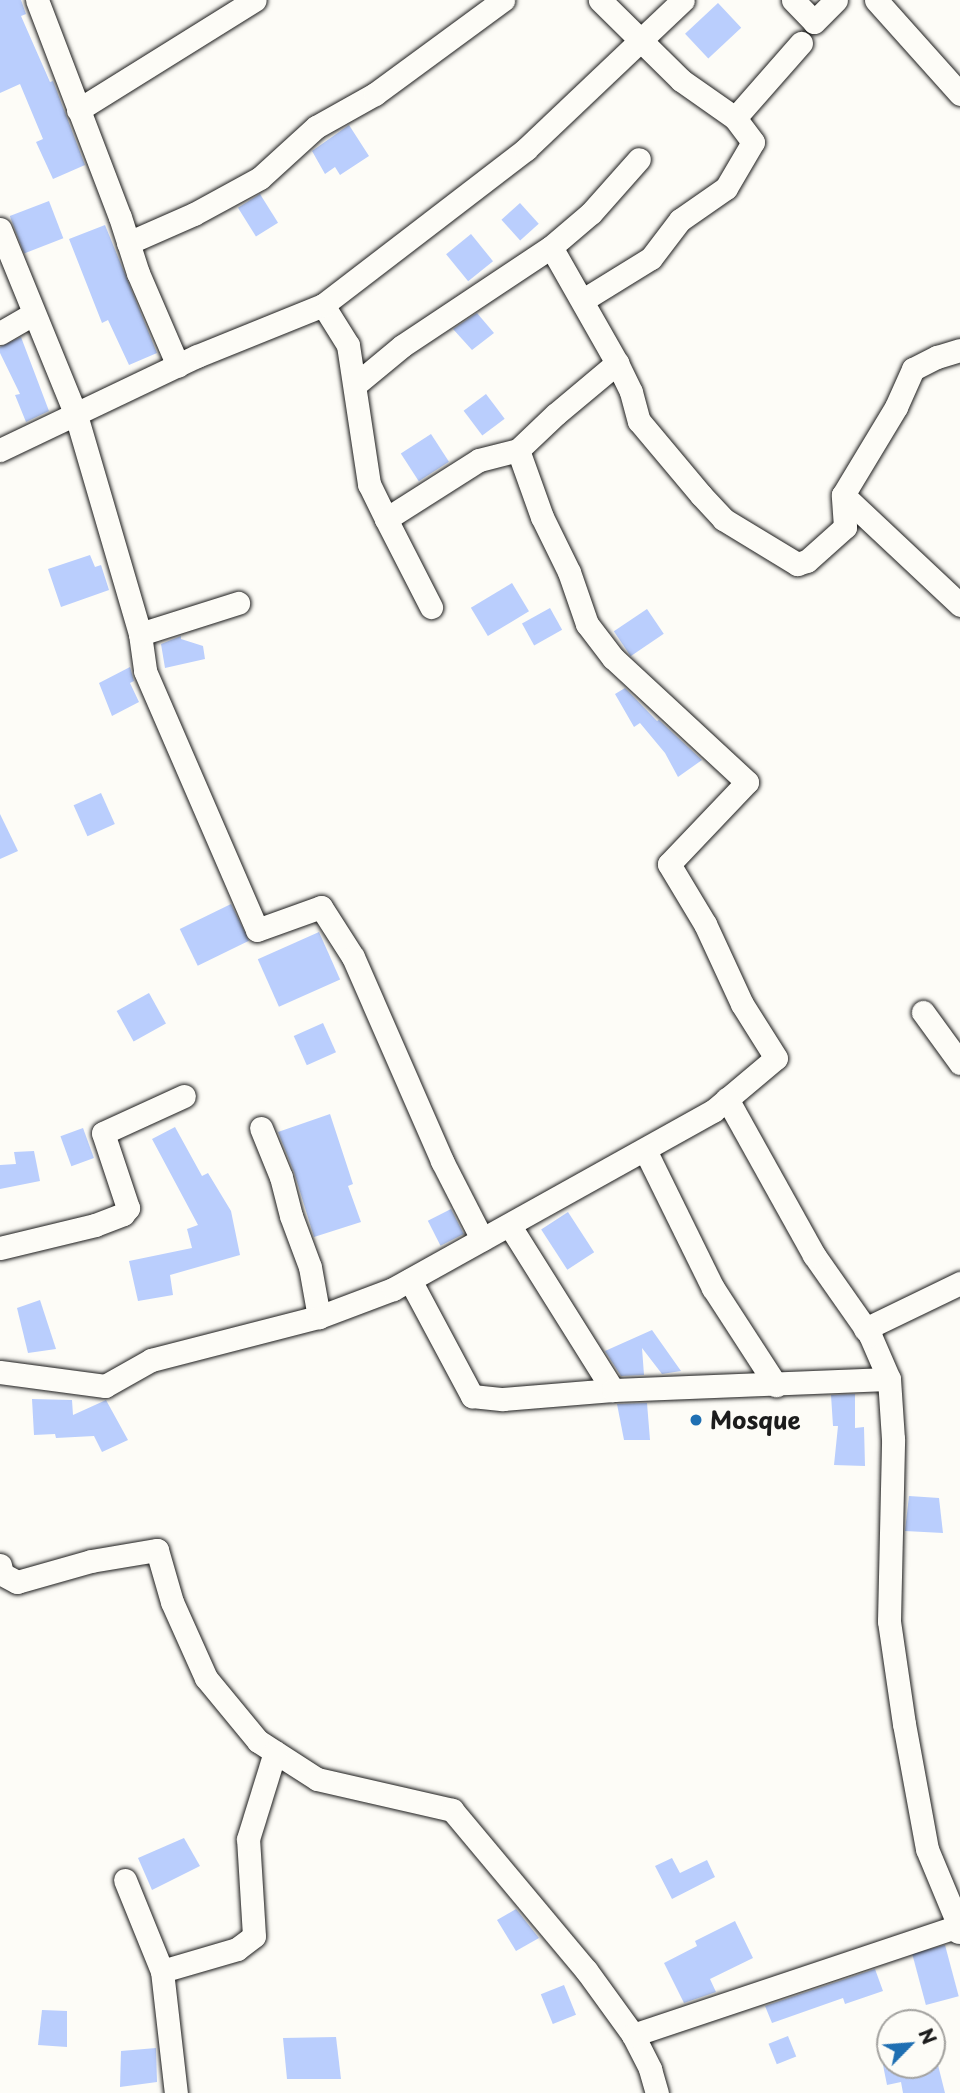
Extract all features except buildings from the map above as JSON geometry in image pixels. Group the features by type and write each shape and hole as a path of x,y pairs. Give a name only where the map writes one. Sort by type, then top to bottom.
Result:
{"street":[{"path":"37,0 138,273 178,366"},
{"path":"78,110 255,0"},
{"path":"128,243 194,214 260,178 316,127 375,94 503,0"},
{"path":"583,300 651,258 680,220 726,188 753,142 735,118 681,80 600,0"},
{"path":"0,450 253,332 323,305 526,149 683,0"},
{"path":"793,0 814,22 836,0"},
{"path":"876,0 960,94"},
{"path":"735,118 801,43"},
{"path":"355,385 402,346 551,247 591,213 639,159"},
{"path":"0,229 76,415 140,634 145,671 257,930 321,908 353,957 442,1161 482,1239"},
{"path":"551,247 617,363 631,393 639,421 723,519 797,564 807,561 845,527 843,495 896,407 913,369 937,356 960,351"},
{"path":"323,305 348,345 369,484 431,607"},
{"path":"0,332 33,314"},
{"path":"386,519 479,460 518,450 617,363"},
{"path":"0,1372 105,1386 152,1360 319,1317 393,1289 713,1111 776,1058 742,1004 705,925 669,864 747,782 613,658 587,624 569,572 542,517 518,450"},
{"path":"843,495 960,605"},
{"path":"140,634 238,603"},
{"path":"923,1012 960,1063"},
{"path":"0,1248 95,1225 122,1214 128,1208 103,1133 184,1096"},
{"path":"633,2035 960,1927 927,1849 889,1621 893,1439 889,1379 865,1329 814,1255 727,1099"},
{"path":"261,1128 281,1177 291,1216 310,1267 319,1317"},
{"path":"645,1150 713,1288 776,1385"},
{"path":"510,1226 613,1390"},
{"path":"410,1280 472,1396 503,1399 613,1390 889,1379"},
{"path":"865,1329 960,1283"},
{"path":"1,1576 17,1582 91,1561 157,1550 172,1602 205,1678 258,1741 317,1779 452,1810 525,1893 633,2035 650,2069 657,2093"},
{"path":"162,1971 237,1949 254,1936 248,1839 275,1752"},
{"path":"125,1880 162,1971 176,2093"}],"place":[{"name":"Mosque","path":"696,1420"}]}
